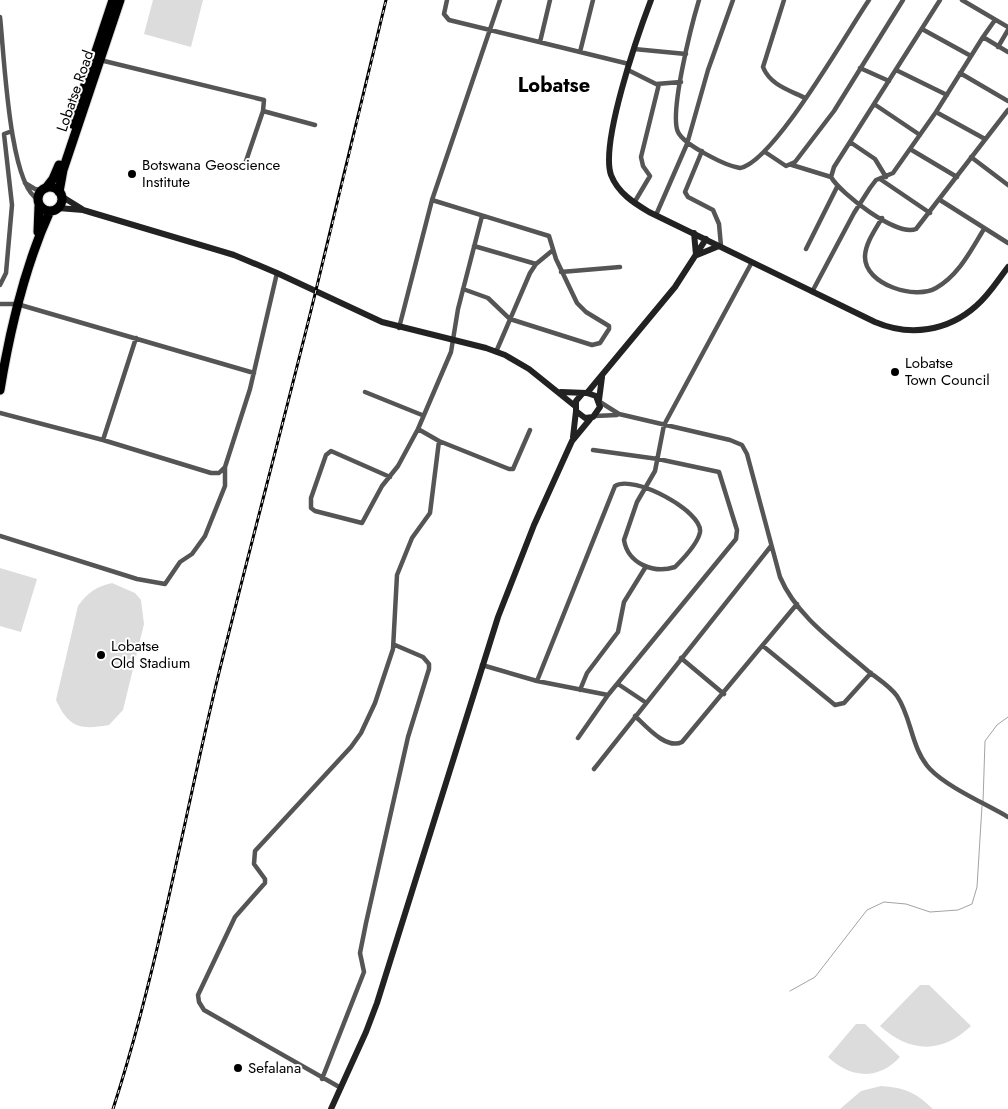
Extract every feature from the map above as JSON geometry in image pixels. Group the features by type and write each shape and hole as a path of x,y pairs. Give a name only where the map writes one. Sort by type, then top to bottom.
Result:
{"highway":[{"name":"Lobatse Road","path":"0,390 18,304 37,240 54,210 60,194 63,170 113,0"},
{"name":"Lobatse Road","path":"37,240 39,202 44,189 58,168 120,0"},
{"path":"44,189 55,189 60,194"},
{"path":"39,202 54,210"}],"main road":[{"path":"651,0 628,67 609,143 609,166 615,183 634,202 656,216 812,292 886,327 906,331 930,330 958,319 976,306 1008,267"},
{"path":"60,194 83,210"},
{"path":"54,210 83,210 234,255 278,273 359,313 399,328 496,352 529,369 561,392 585,418 593,417"},
{"path":"694,233 696,256"},
{"path":"572,441 576,408 584,394 602,377 675,287 706,239"},
{"path":"696,256 721,246"},
{"path":"332,1109 366,1032 387,972 482,665 534,524 572,441 599,412 602,377"},
{"path":"561,392 592,394 600,401"}],"street":[{"path":"447,0 444,14 446,19 490,32 580,52 628,67 658,84 681,82"},
{"path":"399,328 432,200 500,0"},
{"path":"540,42 550,0"},
{"path":"580,52 592,0"},
{"path":"699,0 686,54 676,125 687,144 740,168 746,166 765,152 805,98 869,0"},
{"path":"656,216 687,144 702,87 733,0"},
{"path":"784,0 763,67 766,74 776,84 805,98"},
{"path":"792,165 834,111 902,0"},
{"path":"831,177 834,167 940,0"},
{"path":"962,0 1008,28 998,47"},
{"path":"0,17 16,163 29,194 39,202"},
{"path":"812,292 859,206 874,183 893,173 936,112 995,20"},
{"path":"922,29 971,56"},
{"path":"983,37 1008,52"},
{"path":"634,49 686,54"},
{"path":"97,59 265,102 245,164"},
{"path":"860,68 889,81"},
{"path":"896,70 947,95"},
{"path":"960,73 1008,100"},
{"path":"634,202 650,176 643,166 642,157 658,84"},
{"path":"874,104 920,135"},
{"path":"765,152 783,165 792,165 831,177 837,187 859,206 903,229 912,231 919,227 984,139 1008,110"},
{"path":"263,111 315,125"},
{"path":"936,112 984,139"},
{"path":"1003,116 1008,120"},
{"path":"0,285 6,272 12,205 4,134 12,130"},
{"path":"850,142 875,158 886,177"},
{"path":"910,149 957,177"},
{"path":"702,151 685,192 688,196 713,210 718,224 721,246"},
{"path":"971,157 1008,185"},
{"path":"880,179 930,213"},
{"path":"24,182 35,189 44,189"},
{"path":"806,249 837,187"},
{"path":"432,200 545,234 551,239 561,272 581,308 610,328 600,343 592,345 510,319 488,298 463,289"},
{"path":"940,200 984,229 1008,242"},
{"path":"390,477 331,451 326,455 323,463 311,498 311,508 315,511 362,523 382,486 390,477 398,466 418,429 422,415 451,352 463,289 482,216"},
{"path":"882,218 866,251 867,267 878,280 918,293 935,289 955,273 984,229"},
{"path":"474,246 536,264"},
{"path":"496,352 536,264 553,250"},
{"path":"537,681 613,489 622,483 647,488 662,495 698,523 700,532 697,541 675,567 659,569 645,568 631,556 624,540 636,502 647,488 658,459 664,425 752,262"},
{"path":"561,272 620,267"},
{"path":"0,536 136,579 168,583 180,562 192,554 205,536 225,486 225,467 254,373 278,273"},
{"path":"0,304 18,304 254,373"},
{"path":"103,440 136,338"},
{"path":"365,392 422,415"},
{"path":"600,401 619,414"},
{"path":"0,414 103,440 211,473 219,473 225,467"},
{"path":"593,417 619,414 730,440 745,448 771,546 784,586 823,633 892,690 900,702 916,746 925,762 938,775 1008,817"},
{"path":"418,429 439,441 505,468 513,469 530,430"},
{"path":"341,1088 322,1079 204,1010 199,1002 198,995 235,918 265,883 265,879 254,864 255,852 356,741 375,703 394,645 397,575 412,538 430,513 439,441"},
{"path":"578,738 608,695 737,536 720,473 658,459 593,450"},
{"path":"594,769 645,702 771,546"},
{"path":"580,690 587,673 618,632 624,602 645,568"},
{"path":"635,716 665,740 679,744 724,694 797,604"},
{"path":"322,1079 364,972 360,953 366,923 408,737 429,669 429,664 423,657 394,645"},
{"path":"763,646 832,704 838,706 844,703 871,673"},
{"path":"681,658 724,694"},
{"path":"482,665 537,681 608,695"},
{"path":"618,684 645,702"}],"shaded area":[{"path":"153,0 203,0 191,47 144,34"},
{"path":"0,568 37,579 21,632 0,626"},
{"path":"112,583 135,593 141,600 144,624 123,710 109,725 83,727 71,722 56,700 78,606 93,591 101,586"},
{"path":"920,985 929,985 971,1026 949,1042 926,1047 903,1041 891,1035 880,1026"},
{"path":"856,1024 865,1024 900,1057 883,1070 864,1074 855,1073 837,1064 828,1057"},
{"path":"881,1086 910,1092 933,1109 840,1109 861,1091"}],"waterway":[{"path":"983,802 985,741 997,725 1008,717"},
{"path":"790,991 815,977 867,910 884,902 906,904 930,912 958,910 972,904 977,887 982,806"}],"railway":[{"path":"113,1109 143,1004 169,898 216,685 343,182 386,0"}],"place":[{"name":"Botswana Geoscience Institute","path":"132,174"},
{"name":"Lobatse Town Council","path":"895,372"},
{"name":"Lobatse Old Stadium","path":"101,655"},
{"name":"Sefalana","path":"238,1068"}],"district":[{"name":"Lobatse","path":"554,85"}]}
